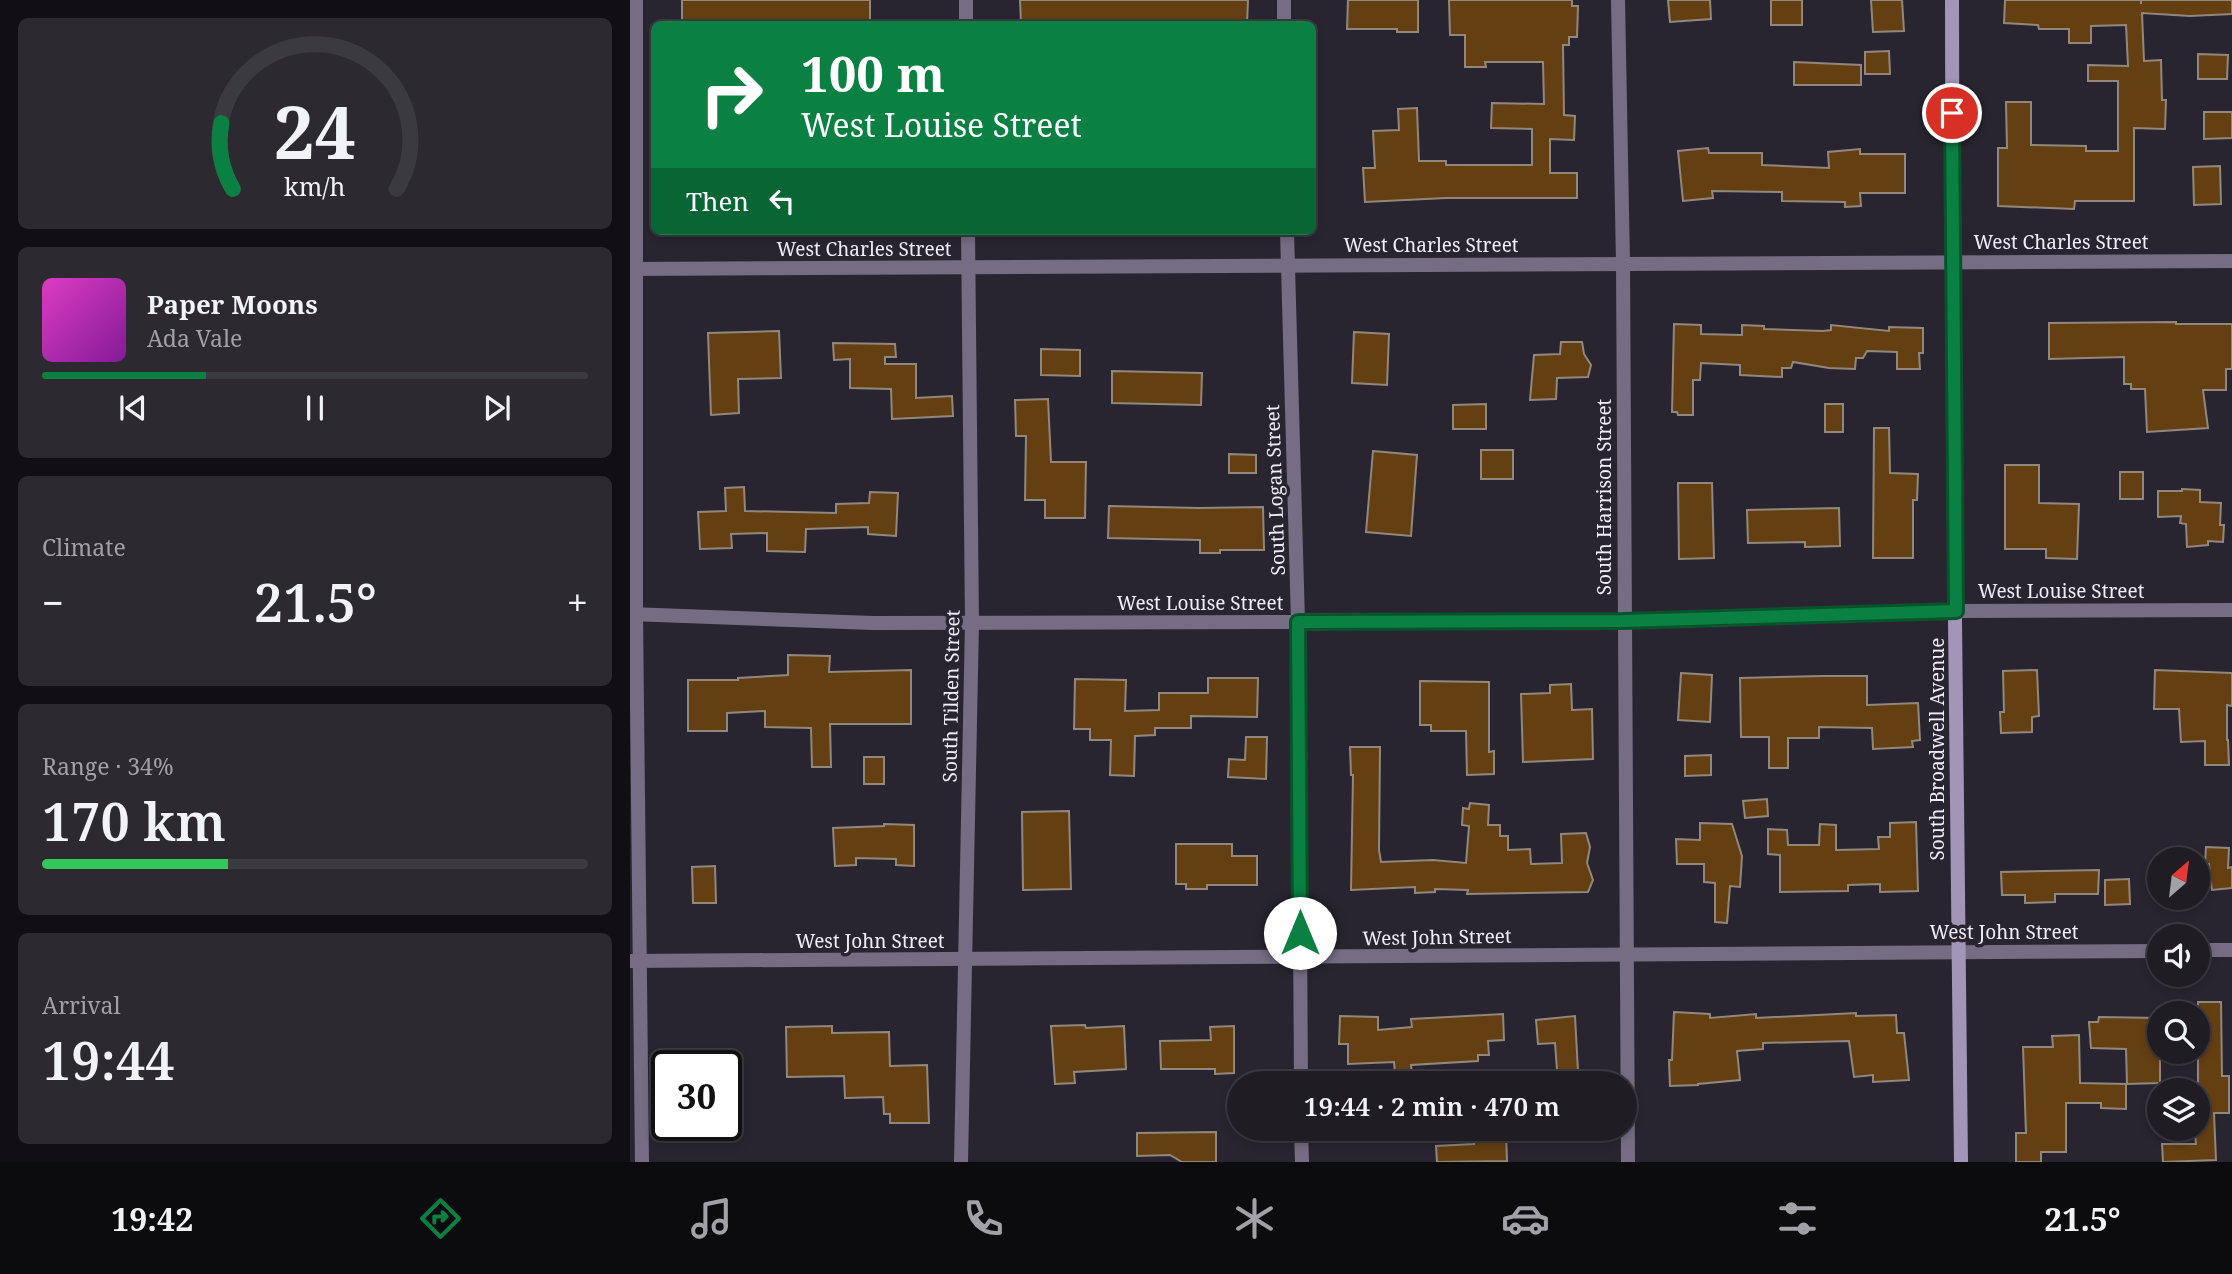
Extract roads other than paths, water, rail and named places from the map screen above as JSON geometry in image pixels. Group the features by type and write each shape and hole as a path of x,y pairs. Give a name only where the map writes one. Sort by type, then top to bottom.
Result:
{"main road":[{"name":"South Broadwell Avenue","path":"1952,0 1961,1162"}],"street":[{"path":"636,0 633,615 635,961 642,1162"},
{"path":"966,0 966,21"},
{"path":"1284,0 1284,21"},
{"name":"South Harrison Street","path":"1618,0 1623,263 1628,1162"},
{"name":"South Tilden Street","path":"961,1162 972,623 968,235"},
{"name":"South Logan Street","path":"1287,235 1298,622 1301,1071"},
{"name":"West Charles Street","path":"633,269 2232,261"},
{"name":"West Louise Street","path":"633,615 873,623 1623,621 1956,611 2232,610"},
{"path":"2210,950 2232,950"},
{"name":"West John Street","path":"635,961 2147,951"},
{"path":"1301,1141 1302,1162"}]}
